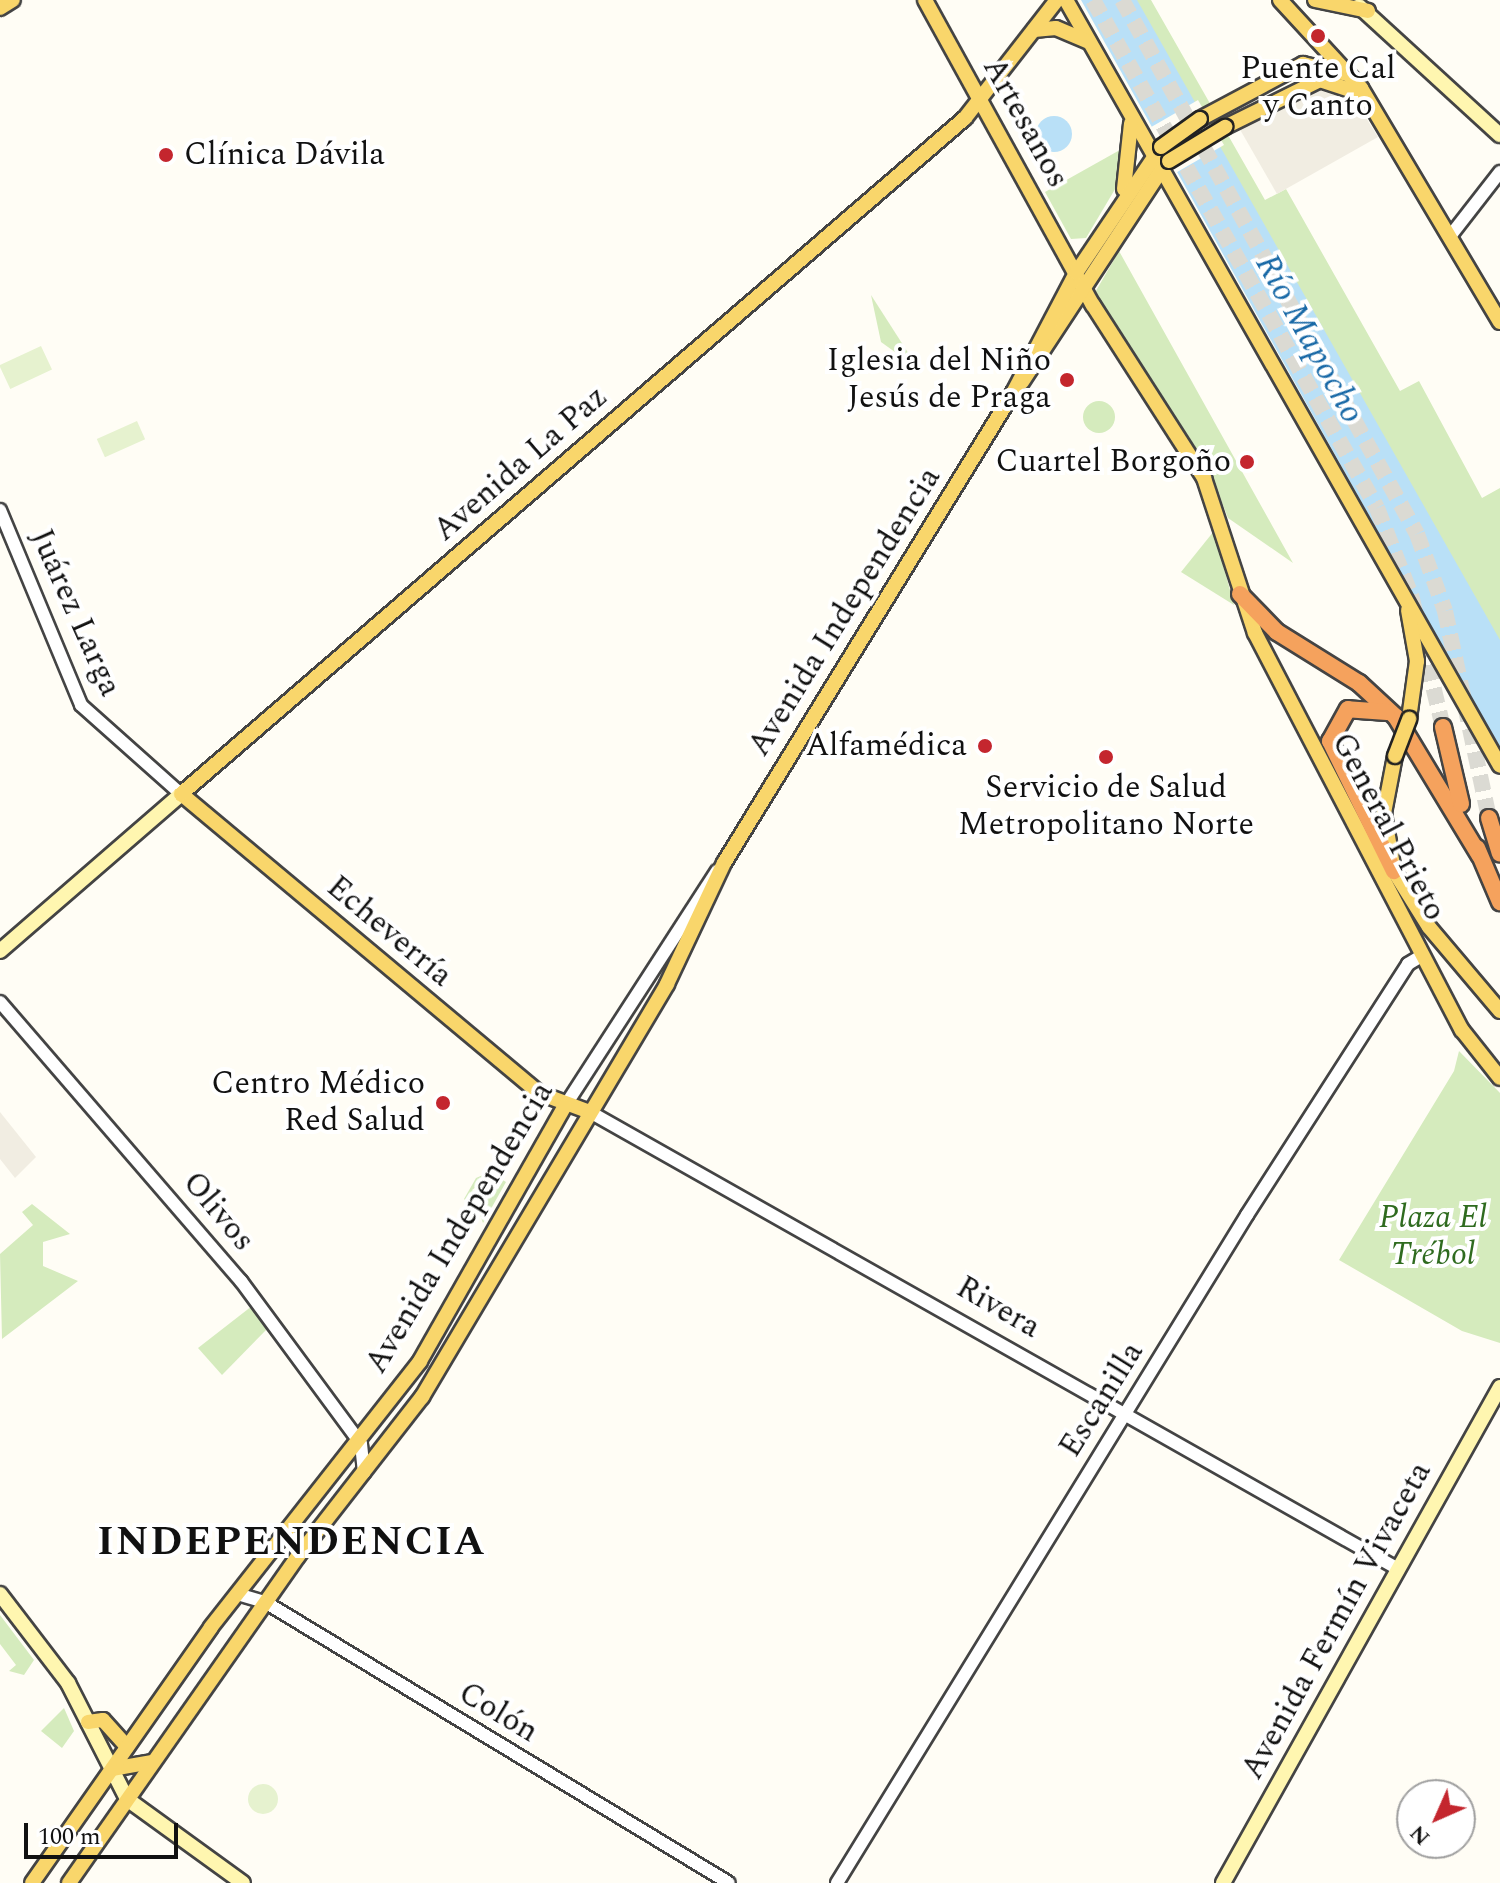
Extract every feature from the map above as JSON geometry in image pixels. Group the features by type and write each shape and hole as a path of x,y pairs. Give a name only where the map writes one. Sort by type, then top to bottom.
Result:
{"highway":[{"path":"1240,594 1277,632 1353,678 1402,718 1480,856 1500,902"},
{"path":"1394,871 1336,764 1330,737 1336,719 1354,706 1402,718"},
{"path":"1443,727 1480,856"},
{"path":"1489,818 1500,853"}],"main road":[{"path":"0,8 13,0"},
{"name":"Artesanos","path":"925,0 1084,290"},
{"name":"Avenida La Paz","path":"0,951 981,101 1057,0"},
{"path":"1066,0 1131,119 1156,151 1500,766"},
{"path":"1280,0 1353,77 1451,235 1500,322"},
{"path":"1315,0 1373,6"},
{"path":"1348,0 1373,6 1500,135"},
{"path":"1034,30 1063,30 1089,42"},
{"name":"Avenida Independencia","path":"1014,391 1076,273 1120,201 1156,151 1215,110 1303,64 1353,77"},
{"name":"Avenida Independencia","path":"69,1883 265,1602 422,1397 667,984 724,863 1014,391 1164,166 1225,127 1320,80 1339,81 1368,100"},
{"path":"1120,201 1131,119"},
{"name":"General Prieto","path":"1084,290 1204,478 1240,594 1467,1039 1500,1078"},
{"name":"General Prieto","path":"1400,585 1417,661 1402,718 1384,824 1394,871 1449,951 1500,1011"},
{"name":"Echeverría","path":"181,794 539,1093 565,1106"},
{"path":"1423,955 1449,951"},
{"name":"Avenida Independencia","path":"32,1883 237,1594 431,1345 565,1106"},
{"name":"Rivera","path":"565,1106 590,1112"},
{"name":"Avenida Fermín Vivaceta","path":"1223,1883 1500,1387"},
{"path":"0,1594 88,1722 127,1799 243,1883"},
{"path":"88,1722 103,1720 127,1747"},
{"path":"112,1769 152,1762"}],"street":[{"path":"1451,235 1500,172"},
{"name":"Juárez Larga","path":"0,510 81,705 181,794"},
{"name":"Avenida Independencia","path":"565,1106 685,912 724,863"},
{"name":"Escanilla","path":"837,1883 1125,1413 1400,975 1423,955"},
{"name":"Olivos","path":"0,1002 209,1241 356,1438 364,1474"},
{"name":"Rivera","path":"590,1112 1398,1569"},
{"name":"Colón","path":"237,1594 265,1602 729,1883"}],"green space":[{"path":"1082,0 1151,0 1265,200 1286,189 1400,391 1419,381 1482,498 1500,488 1500,747"},
{"path":"1127,146 1124,174 1086,238 1071,239 1045,192"},
{"path":"1119,251 1293,563 1228,518 1207,464 1093,296"},
{"path":"871,295 914,362 913,365 881,342"},
{"path":"41,346 52,370 10,389 0,365"},
{"path":"1099,401 1110,406 1115,417 1110,428 1099,433 1088,428 1083,417 1088,406"},
{"path":"137,421 145,439 105,457 97,439"},
{"path":"1214,531 1234,605 1181,572"},
{"name":"Plaza El Trébol","path":"1459,1051 1500,1093 1500,1343 1462,1331 1339,1260 1454,1071"},
{"path":"490,1172 506,1182 483,1223 479,1212 499,1179 492,1175 472,1190 478,1198 472,1207 464,1199 476,1178"},
{"path":"32,1204 70,1234 43,1242 43,1266 78,1281 2,1339 0,1254 33,1225 22,1212"},
{"path":"252,1306 268,1328 222,1375 198,1348"},
{"path":"0,1615 34,1660 24,1675 9,1671 16,1665 0,1644"},
{"path":"64,1708 74,1731 62,1748 41,1731"},
{"path":"263,1784 274,1788 278,1799 274,1810 263,1814 252,1810 248,1799 252,1788"}],"shaded area":[{"path":"1313,86 1352,95 1378,137 1277,194 1238,126"},
{"path":"0,1112 36,1157 15,1178 0,1159"}],"water":[{"name":"Río Mapocho","path":"1081,0 1137,0 1500,640 1500,750"},
{"path":"1054,116 1067,121 1072,134 1067,147 1054,152 1041,147 1036,134 1041,121"}],"pier":[{"path":"1198,100 1224,145 1176,173 1150,128"}],"tunnel":[{"path":"1093,0 1377,508 1411,595 1443,727"},
{"path":"1122,0 1417,534 1445,611 1489,818"}],"place":[{"name":"Puente Cal y Canto","path":"1318,36"},
{"name":"Clínica Dávila","path":"166,155"},
{"name":"Iglesia del Niño Jesús de Praga","path":"1067,380"},
{"name":"Cuartel Borgoño","path":"1247,462"},
{"name":"Alfamédica","path":"985,746"},
{"name":"Servicio de Salud Metropolitano Norte","path":"1106,757"},
{"name":"Centro Médico Red Salud","path":"443,1103"}],"district":[{"name":"INDEPENDENCIA","path":"292,1543"}]}
